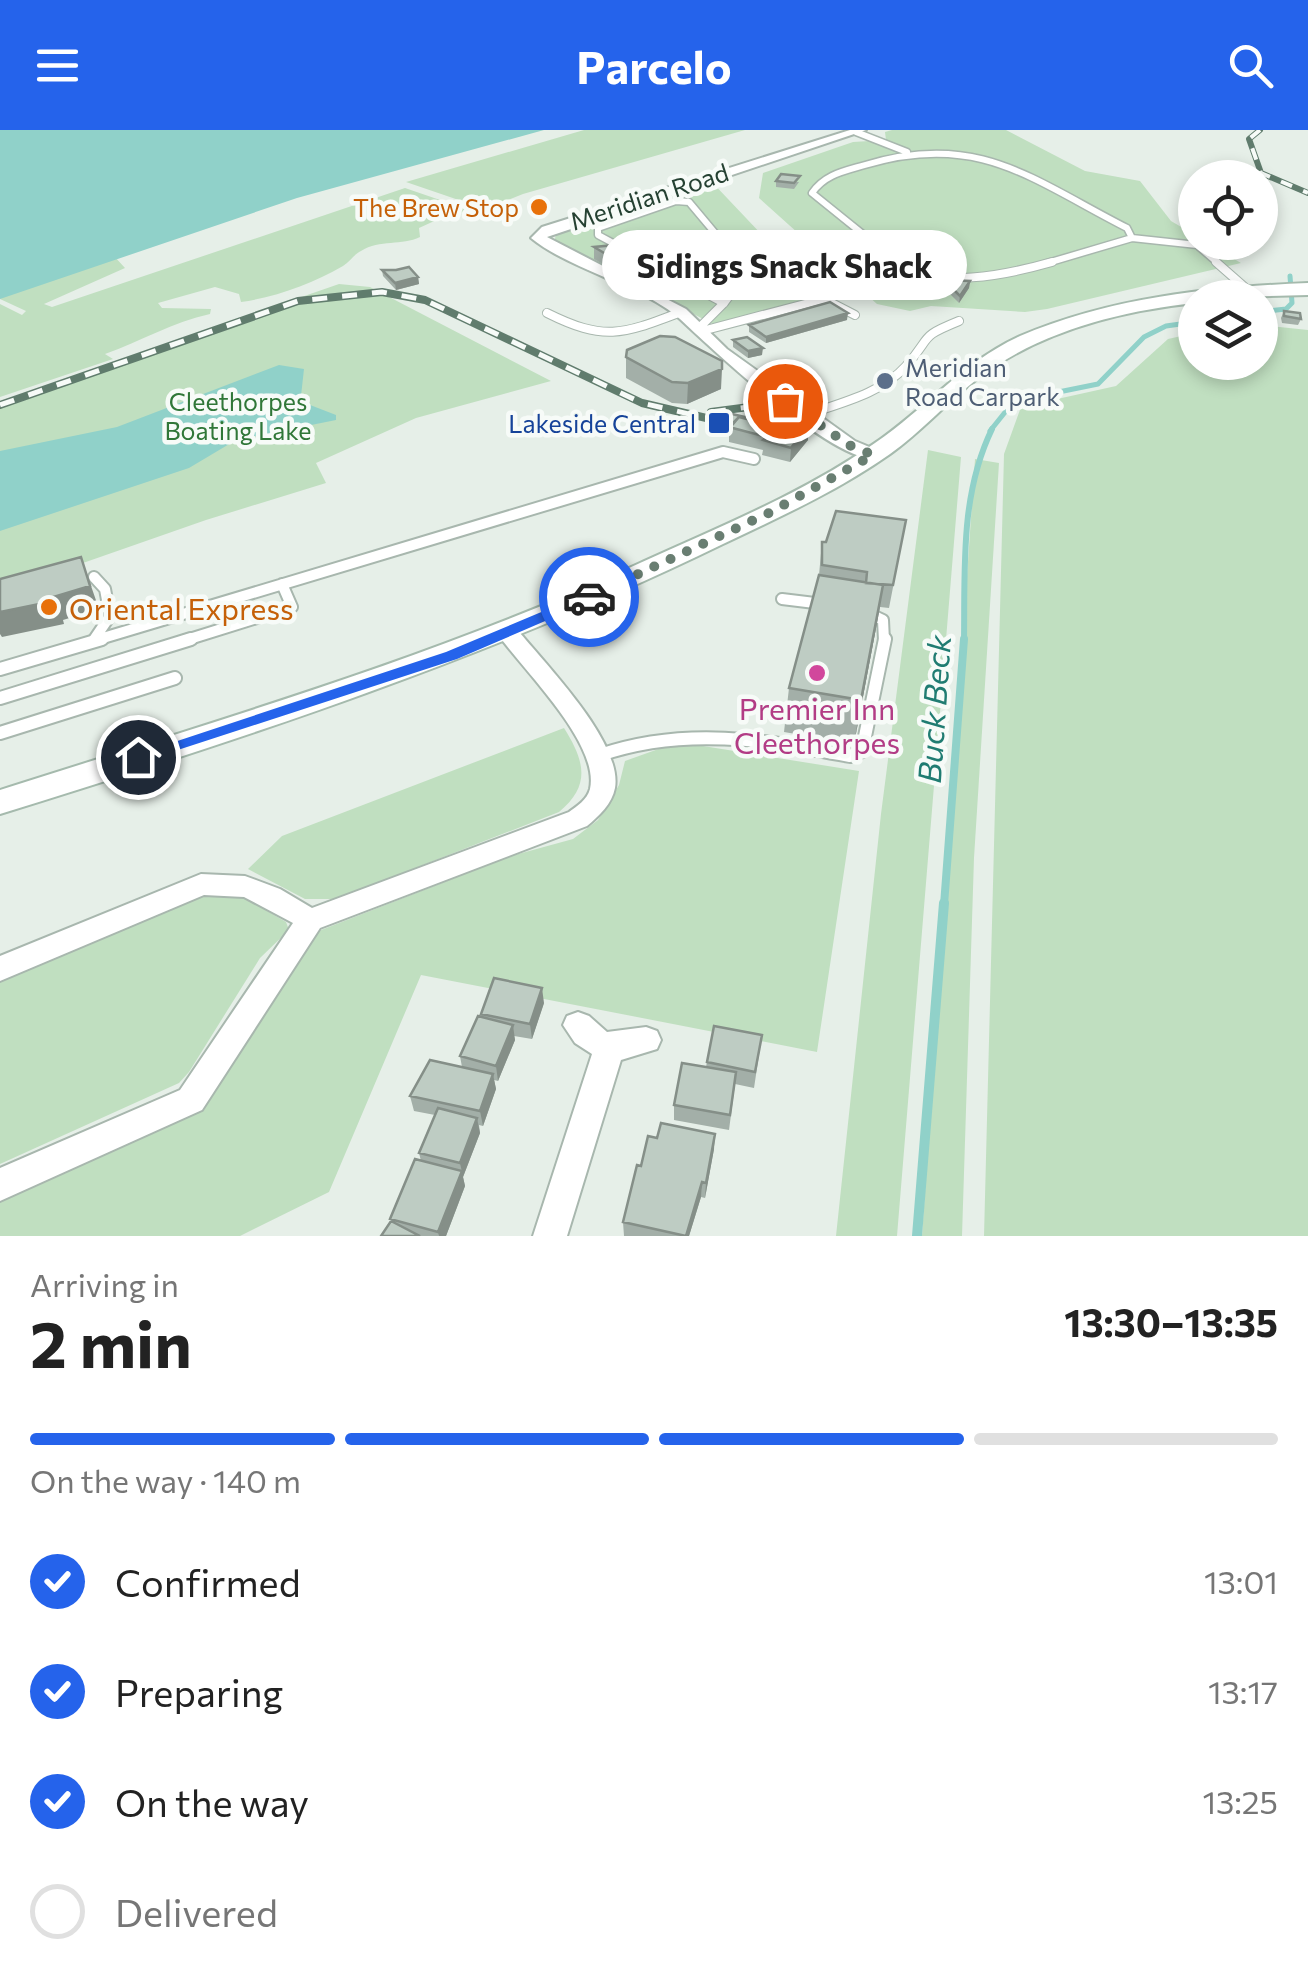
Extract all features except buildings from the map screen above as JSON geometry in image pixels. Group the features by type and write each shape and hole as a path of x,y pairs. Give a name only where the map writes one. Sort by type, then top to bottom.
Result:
{"street":[{"name":"Meridian Road","path":"859,131 656,192 540,234 543,244 681,312 806,415 849,445 873,455"},
{"path":"0,802 508,633 771,512 873,455 974,371 1028,341 1108,312 1178,302"},
{"path":"0,1185 191,1100 310,920 578,819 597,804 604,784 600,755 508,633"},
{"path":"0,969 201,885 228,880 258,890 310,920"},
{"path":"578,1025 589,1041 608,1048 646,1040"},
{"path":"550,1236 608,1048"}],"lane":[{"path":"859,131 907,152"},
{"path":"1132,238 1127,228 986,158 959,152 907,152 835,174 818,182 812,193 912,274 1000,277 1132,238 1197,245 1237,280"},
{"path":"700,330 724,303 744,277 743,266 689,202 676,201 598,228 598,235 724,303"},
{"path":"700,330 824,298 855,315"},
{"path":"546,313 590,336 610,337 681,312"},
{"path":"806,415 871,392 906,366 924,334 959,321"},
{"path":"0,669 723,452 754,459"},
{"path":"93,641 110,616 105,589 94,578"},
{"path":"0,698 292,608 282,584"},
{"path":"782,599 844,607"},
{"path":"600,755 680,733 735,735 850,756 862,751 887,628 883,620 858,609"},
{"path":"0,733 175,678"}],"green space":[{"path":"584,130 745,130 523,194 485,209 406,182"},
{"path":"1006,130 1085,171 1140,181 1178,225 1178,260 1241,263 1025,312 931,306 910,311 877,304 759,198 763,173 853,142 886,140 885,132"},
{"path":"710,180 819,295 715,325 554,243 556,234"},
{"path":"405,188 478,213 454,212 419,228 420,237 368,247 331,273 280,293 241,302 239,294 215,287 158,303 162,308 211,309 210,314 105,354 113,359 0,397 0,304 22,315 26,311 0,299 0,293 114,256 125,268 44,304 52,307"},
{"name":"Cleethorpes Boating Lake","path":"339,284 370,287 551,381 416,418 316,463 326,483 0,592 0,402"},
{"path":"1278,327 1308,330 1308,1236 984,1236 1004,454 1021,407 1116,386 1168,339 1178,337 1178,380 1278,380"},
{"path":"928,450 961,457 897,1236 836,1236 881,814"},
{"path":"975,459 999,463 974,858 962,1236 922,1236"},
{"path":"564,728 581,772 577,792 559,812 336,899 305,899 248,869 282,836"},
{"path":"678,742 859,771 817,1052 421,975 329,1192 240,1236 0,1236 0,1194 199,1102 316,932 511,856 573,839 598,820 619,785 625,761"},
{"path":"203,892 235,892 286,922 289,930 260,958 189,1072 179,1083 0,1164 0,975"}],"water":[{"path":"0,130 544,130 297,198 0,299"},
{"path":"279,365 304,369 301,396 305,403 336,415 336,420 236,440 189,468 0,531 0,451 117,427"}],"waterway":[{"name":"Buck Beck","path":"1278,310 1292,303 1290,276"},
{"name":"Buck Beck","path":"990,431 1014,401 1098,384 1144,337 1178,324"},
{"name":"Buck Beck","path":"964,641 969,506 992,429"},
{"name":"Buck Beck","path":"944,905 964,639"},
{"name":"Buck Beck","path":"917,1236 944,903"}],"railway":[{"path":"1260,130 1249,139 1261,173 1308,193"},
{"path":"0,405 298,301 382,292 425,300 642,403 745,427"},
{"path":"711,412 772,404"}],"way so far":[{"path":"589,597 771,512 873,455 849,445 785,401"}],"place":[{"name":"The Brew Stop","path":"539,207"},
{"name":"Meridian Road Carpark","path":"885,381"},
{"name":"Sidings Snack Shack","path":"785,401"},
{"name":"Lakeside Central","path":"719,423"},
{"name":"Oriental Express","path":"49,607"},
{"name":"Premier Inn Cleethorpes","path":"817,673"}],"route":[{"path":"138,757 452,655 589,597"}]}
